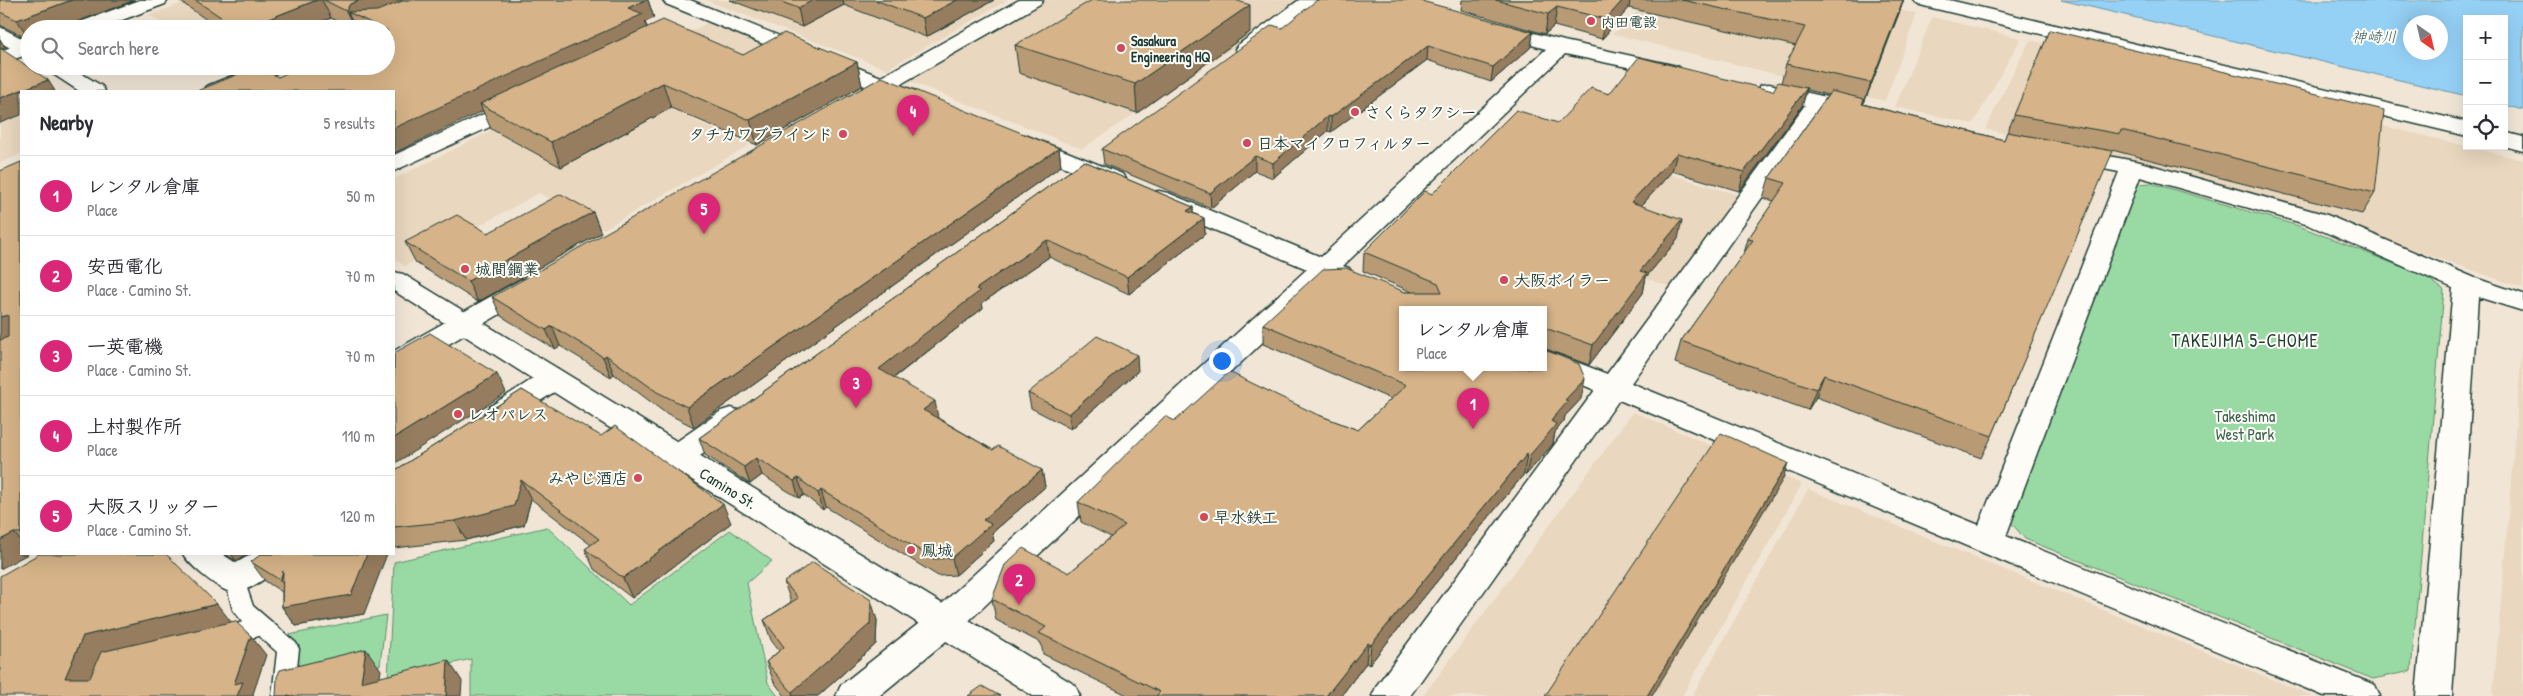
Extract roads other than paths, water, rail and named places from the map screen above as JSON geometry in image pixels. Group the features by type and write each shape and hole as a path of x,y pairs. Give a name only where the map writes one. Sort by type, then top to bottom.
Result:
{"street":[{"path":"104,20 158,0"},
{"path":"673,0 928,104"},
{"path":"856,100 1033,0"},
{"path":"1225,63 1312,0"},
{"path":"1924,0 2463,128"},
{"path":"683,28 710,15"},
{"path":"1478,24 1561,47 1695,75"},
{"path":"0,33 20,44"},
{"path":"854,696 944,623 1561,47"},
{"path":"0,58 20,52"},
{"path":"68,75 92,90"},
{"path":"217,90 254,75"},
{"path":"1752,87 1819,101 1877,116"},
{"path":"395,164 538,96"},
{"path":"1390,696 1819,101"},
{"path":"1000,133 1082,165 1358,282"},
{"path":"2508,140 2523,144"},
{"path":"1058,183 1106,148"},
{"path":"2048,152 2132,167 2318,220 2466,284 2523,303"},
{"path":"1988,542 2132,167"},
{"path":"395,362 548,275"},
{"name":"Camino St.","path":"395,281 1062,696"},
{"path":"2434,696 2466,284"},
{"path":"1547,360 2362,696"},
{"path":"477,428 552,380"},
{"path":"677,457 750,404"},
{"path":"200,555 235,580 276,555"}],"lane":[{"path":"235,580 244,610 288,648 283,696"},
{"path":"205,640 263,626"}],"water":[{"name":"神崎川","path":"2061,0 2523,0 2523,110 2508,106 2508,15 2463,15 2463,95"}],"place":[{"name":"内田電設","path":"1591,21"},
{"name":"Sasakura Engineering HQ","path":"1121,48"},
{"name":"さくらタクシー","path":"1355,112"},
{"name":"タチカワブラインド","path":"843,134"},
{"name":"上村製作所","path":"913,136"},
{"name":"日本マイクロフィルター","path":"1247,143"},
{"name":"大阪スリッター","path":"704,234"},
{"name":"城間鋼業","path":"465,269"},
{"name":"大阪ボイラー","path":"1504,280"},
{"name":"一英電機","path":"856,408"},
{"name":"レオパレス","path":"458,414"},
{"name":"レンタル倉庫","path":"1473,429"},
{"name":"みやじ酒店","path":"638,478"},
{"name":"早水鉄工","path":"1204,517"},
{"name":"鳳城","path":"911,550"},
{"name":"安西電化","path":"1019,605"}],"district":[{"name":"TAKEJIMA 5-CHOME","path":"2245,340"}],"park label":[{"name":"Takeshima West Park","path":"2245,425"}]}
